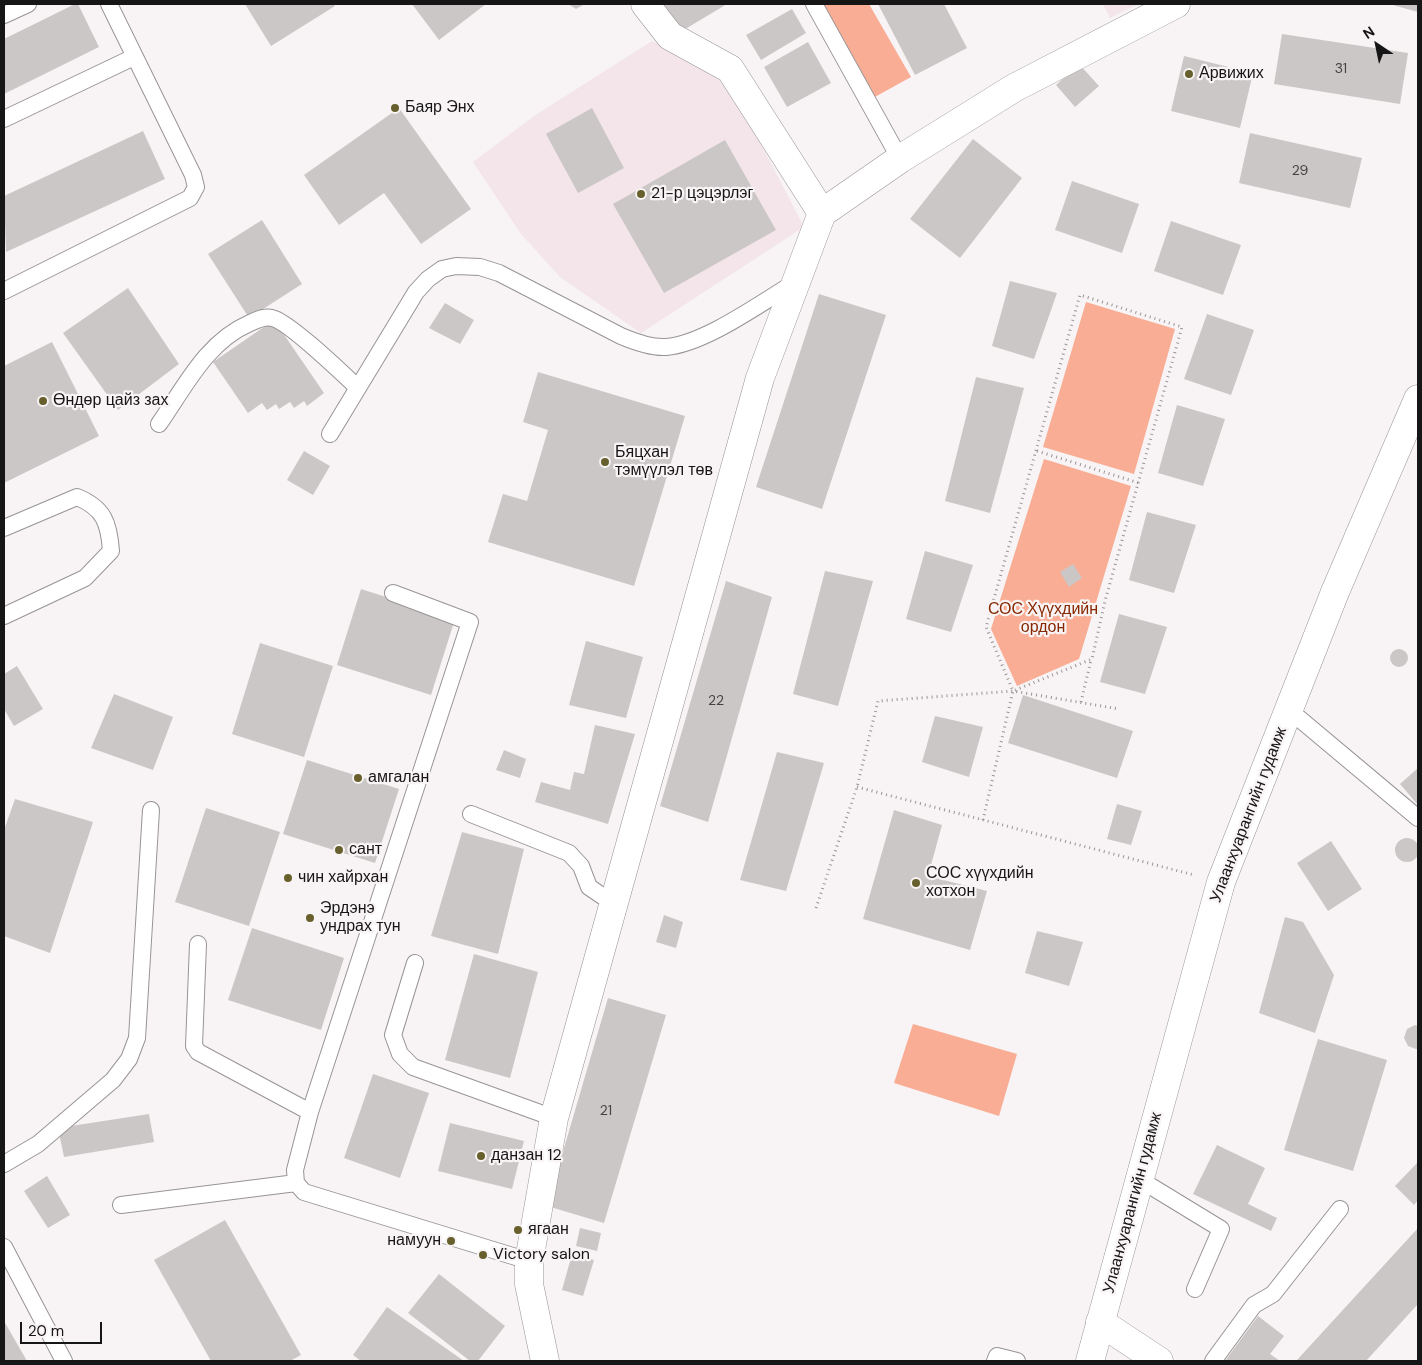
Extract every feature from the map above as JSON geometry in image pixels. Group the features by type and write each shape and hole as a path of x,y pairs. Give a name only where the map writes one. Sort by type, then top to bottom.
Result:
{"street":[{"path":"645,4 670,36 730,69 822,213"},
{"path":"545,1361 529,1284 530,1261 554,1118 760,378 822,213 900,158 1014,88 1176,4"},
{"name":"Улаанхуарангийн гудамж","path":"1090,1361 1221,882 1335,592 1418,399"},
{"path":"1100,1322 1159,1361"}],"lane":[{"path":"4,16 28,4"},
{"path":"4,291 190,198 196,187 192,175 109,4"},
{"path":"814,4 900,158"},
{"path":"4,119 134,57"},
{"path":"330,434 416,292 428,279 442,269 472,266 500,273 621,336 641,344 665,347 688,342 716,329 796,282"},
{"path":"159,424 203,359 224,338 238,328 263,318 272,318 289,328 358,388"},
{"path":"4,528 77,497 94,504 110,527 111,551 85,578 4,616"},
{"path":"394,592 470,622 310,1112 295,1170 296,1183 304,1192 530,1261"},
{"path":"1289,710 1418,818"},
{"path":"4,1164 38,1144 113,1080 129,1059 137,1038 152,810"},
{"path":"471,814 569,853 576,858 581,866 589,887 614,904"},
{"path":"198,944 194,1046 198,1052 310,1112"},
{"path":"415,963 393,1035 400,1054 413,1067 554,1118"},
{"path":"1139,1179 1221,1229 1195,1289"},
{"path":"121,1205 296,1183"},
{"path":"1213,1361 1254,1304 1273,1294 1340,1209"},
{"path":"4,1247 64,1361"},
{"path":"995,1361 997,1356 1017,1361"}],"path":[{"path":"983,820 1013,691 986,627 1080,295 1182,327 1105,601 1081,702"},
{"path":"1037,451 1139,482"},
{"path":"1013,691 1092,659"},
{"path":"816,908 856,787 878,701 1013,691 1119,709"},
{"path":"856,787 1221,882"}],"shaded area":[{"path":"1103,4 1138,4 1110,18"},
{"name":"21-р цэцэрлэг","path":"652,41 689,55 735,94 804,227 641,333 560,277 521,234 473,162 534,116"}],"green space":[{"path":"819,4 869,4 911,77 873,98"},
{"path":"1086,302 1175,329 1134,474 1043,447"},
{"name":"СОС Хүүхдийн ордон","path":"1044,459 1131,486 1079,659 1017,686 991,629"},
{"path":"913,1024 1017,1054 999,1116 894,1083"}],"building":[{"path":"78,4 99,47 4,94 4,39"},
{"path":"245,4 333,4 335,6 271,46"},
{"path":"412,4 486,4 439,40"},
{"path":"568,4 585,4 576,9"},
{"path":"660,4 727,4 677,34"},
{"path":"878,4 944,4 967,48 915,75"},
{"path":"1389,4 1418,4 1418,12"},
{"path":"792,9 806,33 761,60 746,35"},
{"path":"1282,34 1408,53 1400,104 1274,84"},
{"path":"808,42 831,83 787,107 764,67"},
{"path":"1184,56 1253,73 1240,128 1171,111"},
{"path":"1079,64 1099,86 1075,107 1056,85"},
{"path":"399,108 471,209 421,244 384,193 339,225 304,175"},
{"path":"592,108 624,168 578,193 546,134"},
{"path":"143,131 165,179 6,252 4,196"},
{"path":"1250,133 1362,158 1350,208 1239,183"},
{"path":"973,139 1022,178 960,258 910,219"},
{"path":"725,140 776,230 664,293 613,204"},
{"path":"1072,181 1139,204 1122,253 1055,230"},
{"path":"262,220 302,284 249,318 208,254"},
{"path":"1171,221 1241,245 1223,295 1154,271"},
{"path":"1010,281 1057,293 1034,359 992,346"},
{"path":"128,288 179,364 118,410 63,333"},
{"path":"819,294 886,315 822,509 756,487"},
{"path":"445,303 474,320 460,344 429,328"},
{"path":"1207,314 1254,330 1231,395 1184,379"},
{"path":"274,320 324,393 307,406 304,401 294,408 290,402 279,409 276,404 267,410 262,403 248,413 213,362"},
{"name":"Өндөр цайз зах","path":"52,342 99,436 4,483 4,366"},
{"name":"Бяцхан тэмүүлэл төв","path":"538,372 685,416 634,586 488,542 503,494 527,501 548,430 523,422"},
{"path":"976,377 1024,388 990,513 945,501"},
{"path":"1177,405 1225,419 1203,486 1158,473"},
{"path":"304,451 330,466 313,495 287,480"},
{"path":"1147,512 1196,525 1174,593 1129,580"},
{"path":"925,551 973,565 951,632 906,619"},
{"path":"1073,564 1082,578 1069,587 1060,572"},
{"path":"825,571 873,581 838,706 793,694"},
{"path":"726,581 772,597 708,822 660,806"},
{"path":"361,589 455,619 431,695 337,665"},
{"path":"1119,614 1167,627 1145,694 1100,682"},
{"path":"586,641 643,657 626,718 569,705"},
{"path":"260,643 333,666 304,757 232,734"},
{"path":"1399,649 1405,652 1408,658 1405,664 1399,667 1393,664 1390,658 1393,652"},
{"path":"17,666 43,709 14,726 4,709 4,674"},
{"path":"114,694 173,717 153,770 91,748"},
{"path":"1023,695 1133,731 1117,778 1008,743"},
{"path":"935,716 983,727 969,777 922,762"},
{"path":"595,725 635,734 608,824 535,802 541,782 570,790 574,772 584,774"},
{"path":"504,750 526,759 520,778 496,770"},
{"path":"777,752 824,763 786,891 740,880"},
{"path":"307,760 399,789 375,863 283,834"},
{"path":"1418,768 1418,805 1400,784"},
{"path":"15,799 93,822 50,953 4,936 4,830"},
{"path":"1117,804 1142,811 1131,845 1107,839"},
{"path":"206,808 280,832 249,926 175,902"},
{"name":"СОС хүүхдийн хотхон","path":"894,810 942,825 928,876 987,891 970,950 863,919"},
{"path":"462,832 524,849 498,954 431,936"},
{"path":"1407,838 1415,842 1419,850 1415,858 1407,862 1399,858 1395,850 1399,842"},
{"path":"1331,841 1362,889 1328,911 1297,863"},
{"path":"664,915 683,922 676,948 656,942"},
{"path":"1285,917 1303,922 1334,975 1315,1033 1259,1013"},
{"path":"252,928 344,958 321,1030 228,1000"},
{"path":"1037,931 1083,942 1069,986 1025,973"},
{"path":"474,954 538,972 510,1078 445,1060"},
{"path":"608,998 666,1015 604,1223 547,1206"},
{"path":"1415,1025 1418,1026 1418,1049 1408,1046 1404,1038 1407,1029"},
{"path":"1318,1039 1387,1060 1353,1171 1284,1150"},
{"path":"373,1074 429,1093 400,1178 344,1158"},
{"path":"149,1114 154,1142 64,1157 58,1128"},
{"name":"данзан 12","path":"450,1123 524,1141 512,1189 438,1171"},
{"path":"1217,1145 1265,1168 1248,1204 1277,1218 1271,1231 1193,1194"},
{"path":"1418,1162 1418,1200 1414,1205 1395,1186"},
{"path":"47,1176 70,1215 48,1228 24,1191"},
{"path":"225,1220 301,1355 290,1361 211,1361 154,1260"},
{"path":"580,1228 601,1233 597,1251 576,1246"},
{"path":"1418,1228 1418,1304 1366,1361 1297,1360"},
{"path":"572,1254 594,1260 583,1296 562,1290"},
{"path":"439,1274 505,1326 478,1361 470,1361 408,1313"},
{"path":"387,1307 464,1361 361,1361 353,1355"},
{"path":"1258,1316 1284,1336 1270,1354 1280,1361 1225,1361"},
{"path":"4,1321 27,1361 4,1361"}],"place":[{"name":"Арвижих","path":"1189,74"},
{"name":"Баяр Энх","path":"395,108"},
{"name":"21-р цэцэрлэг","path":"641,194"},
{"name":"Өндөр цайз зах","path":"43,401"},
{"name":"Бяцхан тэмүүлэл төв","path":"605,462"},
{"name":"амгалан","path":"358,778"},
{"name":"сант","path":"339,850"},
{"name":"чин хайрхан","path":"288,878"},
{"name":"СОС хүүхдийн хотхон","path":"916,883"},
{"name":"Эрдэнэ ундрах тун","path":"310,918"},
{"name":"данзан 12","path":"481,1156"},
{"name":"ягаан","path":"518,1230"},
{"name":"намуун","path":"451,1241"},
{"name":"Victory salon","path":"483,1255"}]}
